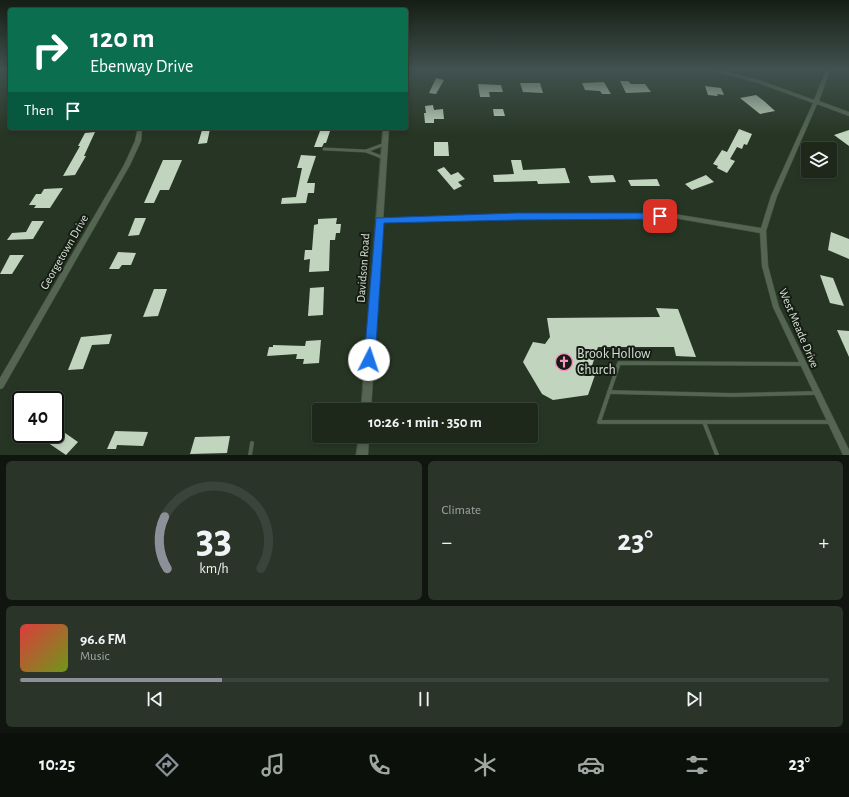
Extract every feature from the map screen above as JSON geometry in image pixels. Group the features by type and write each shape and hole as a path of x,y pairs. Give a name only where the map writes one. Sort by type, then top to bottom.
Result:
{"street":[{"path":"786,91 849,114"},
{"name":"West Meade Drive","path":"820,91 774,196 762,231 765,266 776,307 816,394 847,455"},
{"name":"Georgetown Drive","path":"0,385 127,165 138,141 140,130"},
{"name":"Davidson Road","path":"366,403 386,130"},
{"path":"380,220 517,216 674,216 762,231"},
{"path":"362,455 363,443"}],"lane":[{"path":"324,149 366,151 385,144"},
{"path":"366,151 384,158"},
{"path":"802,364 619,363 599,422 831,422"},
{"path":"609,392 729,395 816,394"},
{"path":"704,422 717,455"},
{"path":"250,455 252,443"}],"building":[{"path":"430,91 438,91 436,94 429,93"},
{"path":"479,91 503,92 489,92 490,97 480,97"},
{"path":"542,91 543,93 523,92"},
{"path":"600,91 609,91 611,94 602,94"},
{"path":"625,91 651,92 626,93"},
{"path":"707,91 722,91 724,95 717,94 718,96 708,95"},
{"path":"756,95 775,111 760,114 740,98"},
{"path":"433,105 434,110 443,109 444,119 434,119 434,123 425,123 425,106"},
{"path":"493,109 503,109 505,116 494,116"},
{"path":"739,129 752,134 747,145 744,144 742,149 737,147 730,159 735,161 727,173 717,168 718,166 713,164 722,150 727,152"},
{"path":"202,130 210,130 207,143 198,144"},
{"path":"849,130 849,146 834,135"},
{"path":"320,131 330,131 326,143 324,143 322,147 314,147"},
{"path":"95,132 84,156 86,156 75,175 63,176 80,146 78,146 85,133"},
{"path":"434,142 448,142 449,156 434,156"},
{"path":"301,155 316,156 307,183 315,183 314,193 308,193 306,203 281,204 282,198 296,197 302,168 297,168"},
{"path":"163,160 182,160 169,190 160,190 154,203 144,203"},
{"path":"511,160 521,160 523,170 565,168 570,183 538,184 537,181 494,182 493,175 514,174"},
{"path":"444,167 451,175 458,172 465,179 458,182 462,186 454,190 437,170"},
{"path":"613,175 616,182 591,183 588,176"},
{"path":"706,175 714,182 692,190 685,184"},
{"path":"657,179 660,186 631,186 628,180"},
{"path":"63,188 50,208 34,208 36,205 29,205 36,194 41,194 44,189"},
{"path":"135,218 146,218 139,235 128,236"},
{"path":"337,218 336,224 341,224 340,233 336,233 335,240 330,240 329,271 309,272 310,259 304,260 305,250 312,250 314,225 318,224 318,219"},
{"path":"32,221 44,221 33,239 7,240 12,233 26,232"},
{"path":"831,232 849,239 849,259 828,250"},
{"path":"118,252 136,253 131,265 122,265 119,269 109,269"},
{"path":"10,255 24,255 12,274 0,274"},
{"path":"820,275 833,278 844,306 830,303"},
{"path":"324,287 323,315 308,316 310,288"},
{"path":"154,289 167,289 158,316 143,317"},
{"path":"656,308 678,309 696,357 676,356 674,347 598,347 591,369 595,375 588,395 553,400 542,394 523,362 533,342 545,344 550,337 547,318 660,317"},
{"path":"837,330 849,331 849,357"},
{"path":"112,334 109,344 92,345 83,369 68,370 81,337"},
{"path":"321,340 319,363 303,364 304,359 296,359 297,354 267,356 269,347 273,347 273,345 305,346 306,341"},
{"path":"115,431 148,432 143,446 117,445 116,449 107,449"},
{"path":"64,432 78,442 66,455 48,443 64,443"},
{"path":"230,436 227,453 190,454 195,437"}],"place":[{"name":"Brook Hollow Church","path":"564,362"}],"route":[{"path":"369,360 380,220 517,216 660,216"}]}
